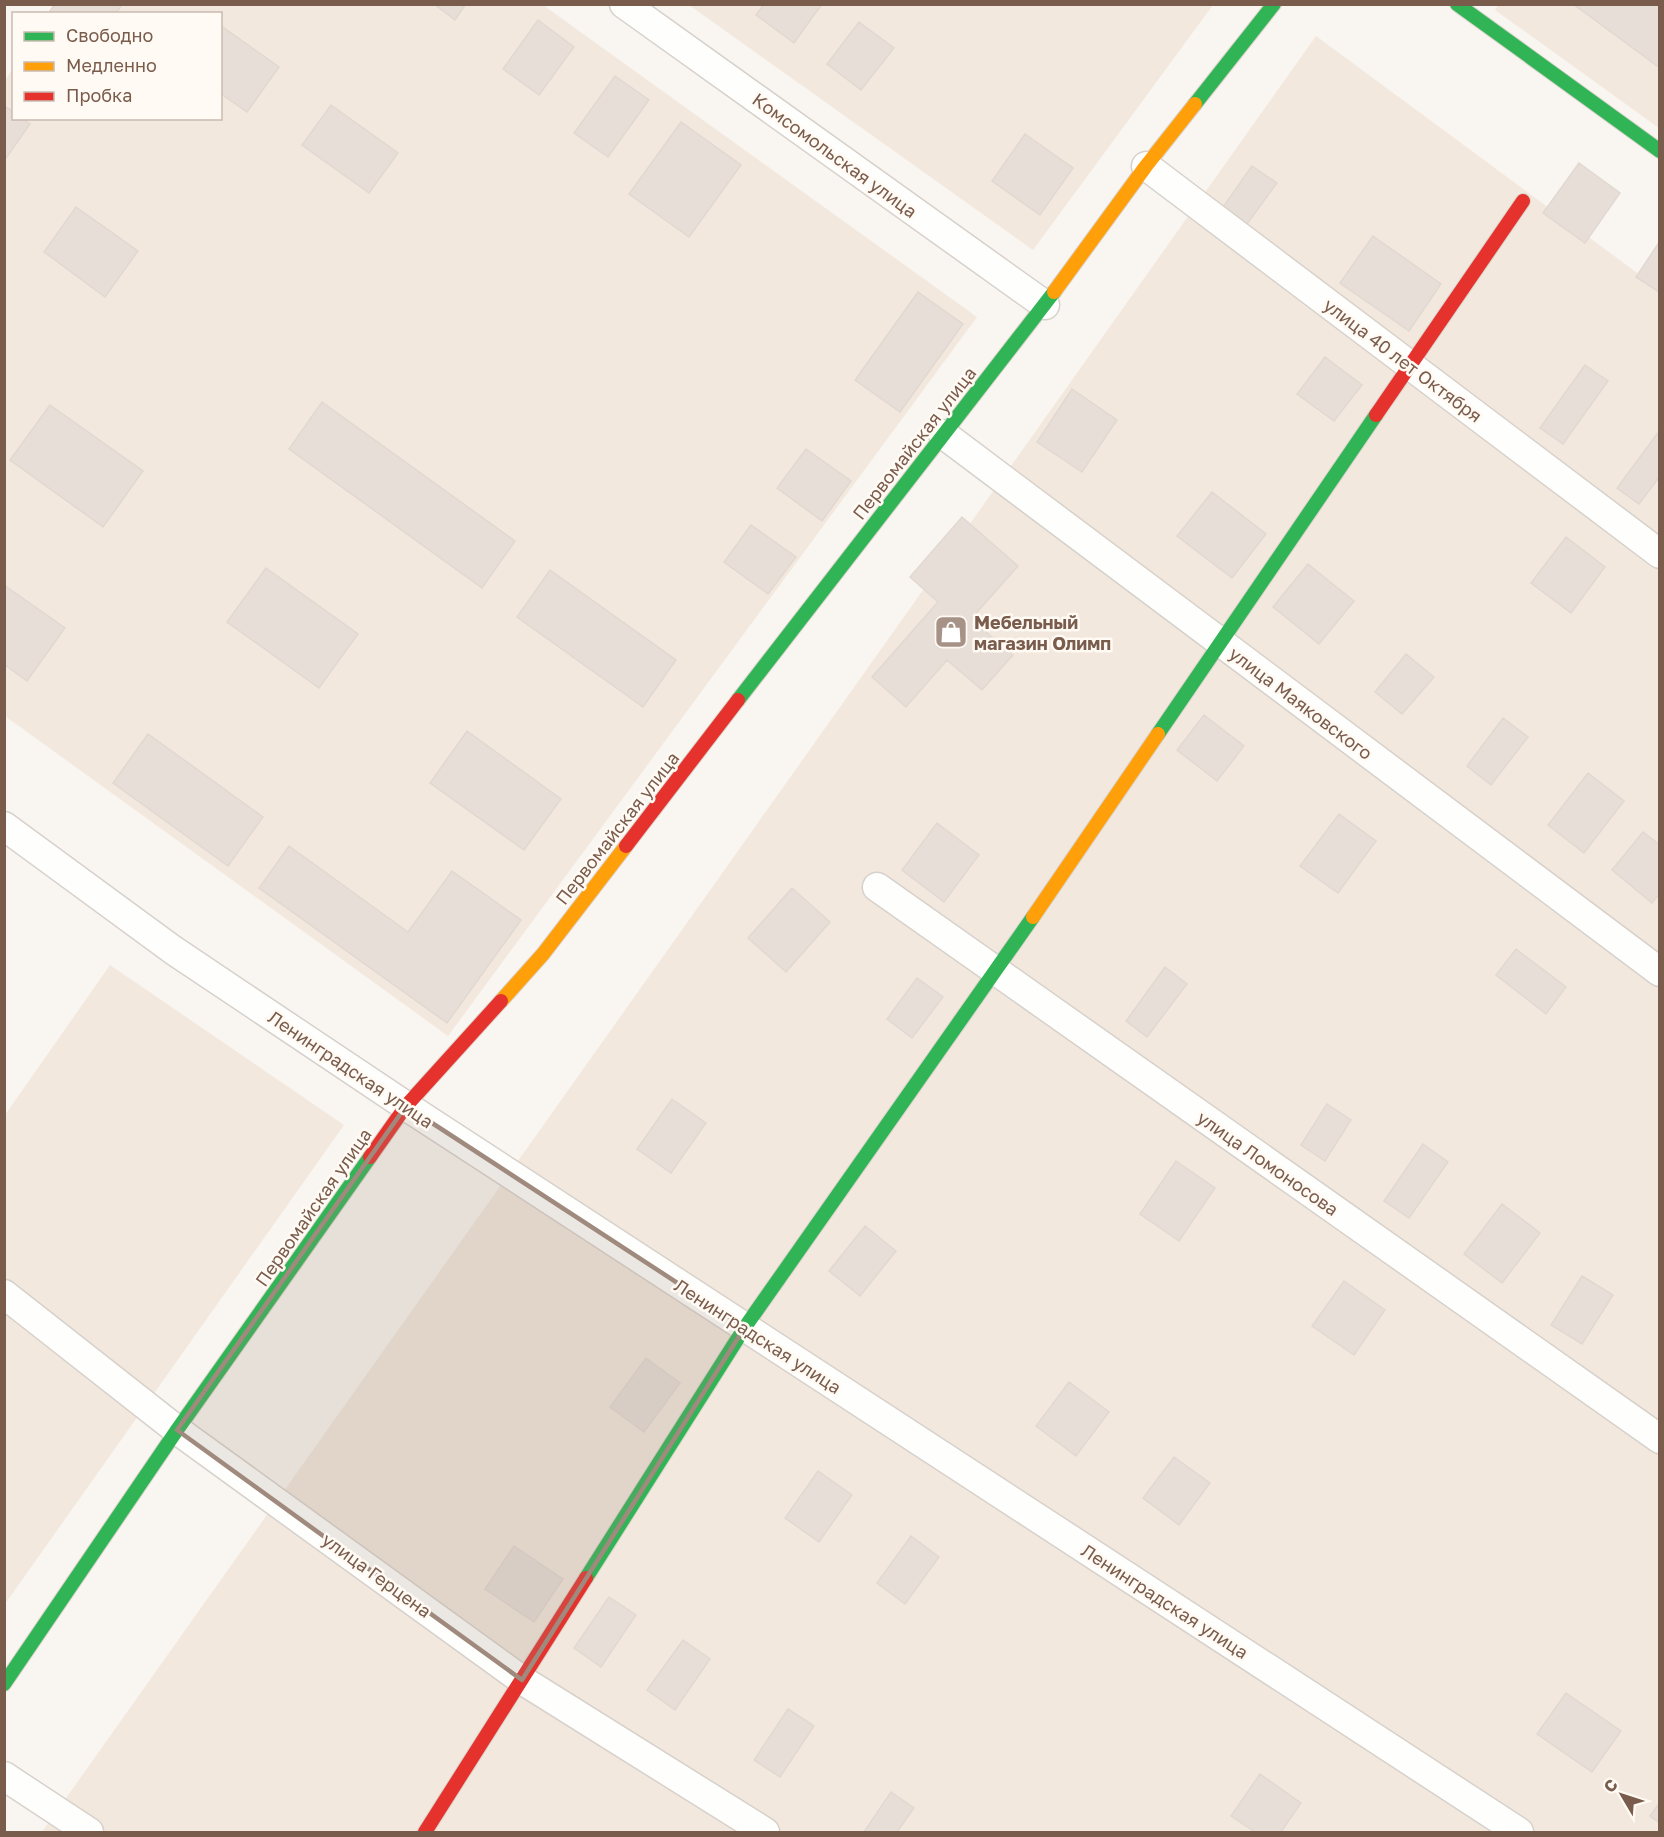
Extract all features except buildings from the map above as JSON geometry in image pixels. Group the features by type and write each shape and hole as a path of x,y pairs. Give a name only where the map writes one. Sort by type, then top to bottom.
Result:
{"street":[{"name":"Комсомольская улица","path":"624,4 1045,305"},
{"name":"Первомайская улица","path":"4,1684 177,1430 406,1106 543,954 1045,305 1146,166 1274,4"},
{"path":"1464,7 1659,151"},
{"name":"улица 40 лет Октября","path":"1146,166 1659,554"},
{"path":"425,1833 745,1327 996,971 1524,201"},
{"name":"улица Маяковского","path":"943,434 1659,972"},
{"name":"Ленинградская улица","path":"4,826 173,950 406,1106 1519,1833"},
{"name":"улица Ломоносова","path":"877,886 1659,1439"},
{"name":"улица Герцена","path":"4,1294 177,1430 522,1680 765,1833"},
{"path":"4,1776 89,1833"}],"highlighted area":[{"path":"406,1106 745,1327 522,1680 177,1430"}],"shaded area":[{"path":"1499,4 1659,5 1659,128 1495,10"},
{"path":"57,5 543,5 977,317 448,1036 5,716 5,81 12,70 12,120 222,120 222,12 52,12"},
{"path":"689,5 1213,5 1033,250"},
{"path":"1316,36 1659,289 1659,1832 42,1832"},
{"path":"110,965 344,1125 5,1604 5,1115"}],"traffic: fast":[{"path":"1195,104 1274,4"},
{"path":"1457,4 1660,151"},
{"path":"738,700 1054,292"},
{"path":"1158,734 1376,415"},
{"path":"586,1578 745,1327 1033,917"},
{"path":"4,1684 177,1430 370,1157"}],"traffic: slow":[{"path":"1054,292 1146,166 1195,104"},
{"path":"1033,917 1158,734"},
{"path":"501,1001 543,954 626,846"}],"traffic: jam":[{"path":"1376,415 1523,201"},
{"path":"626,846 738,700"},
{"path":"370,1157 406,1106 501,1001"},
{"path":"425,1832 586,1578"}],"place":[{"name":"Мебельный магазин Олимп","path":"951,632"}]}
